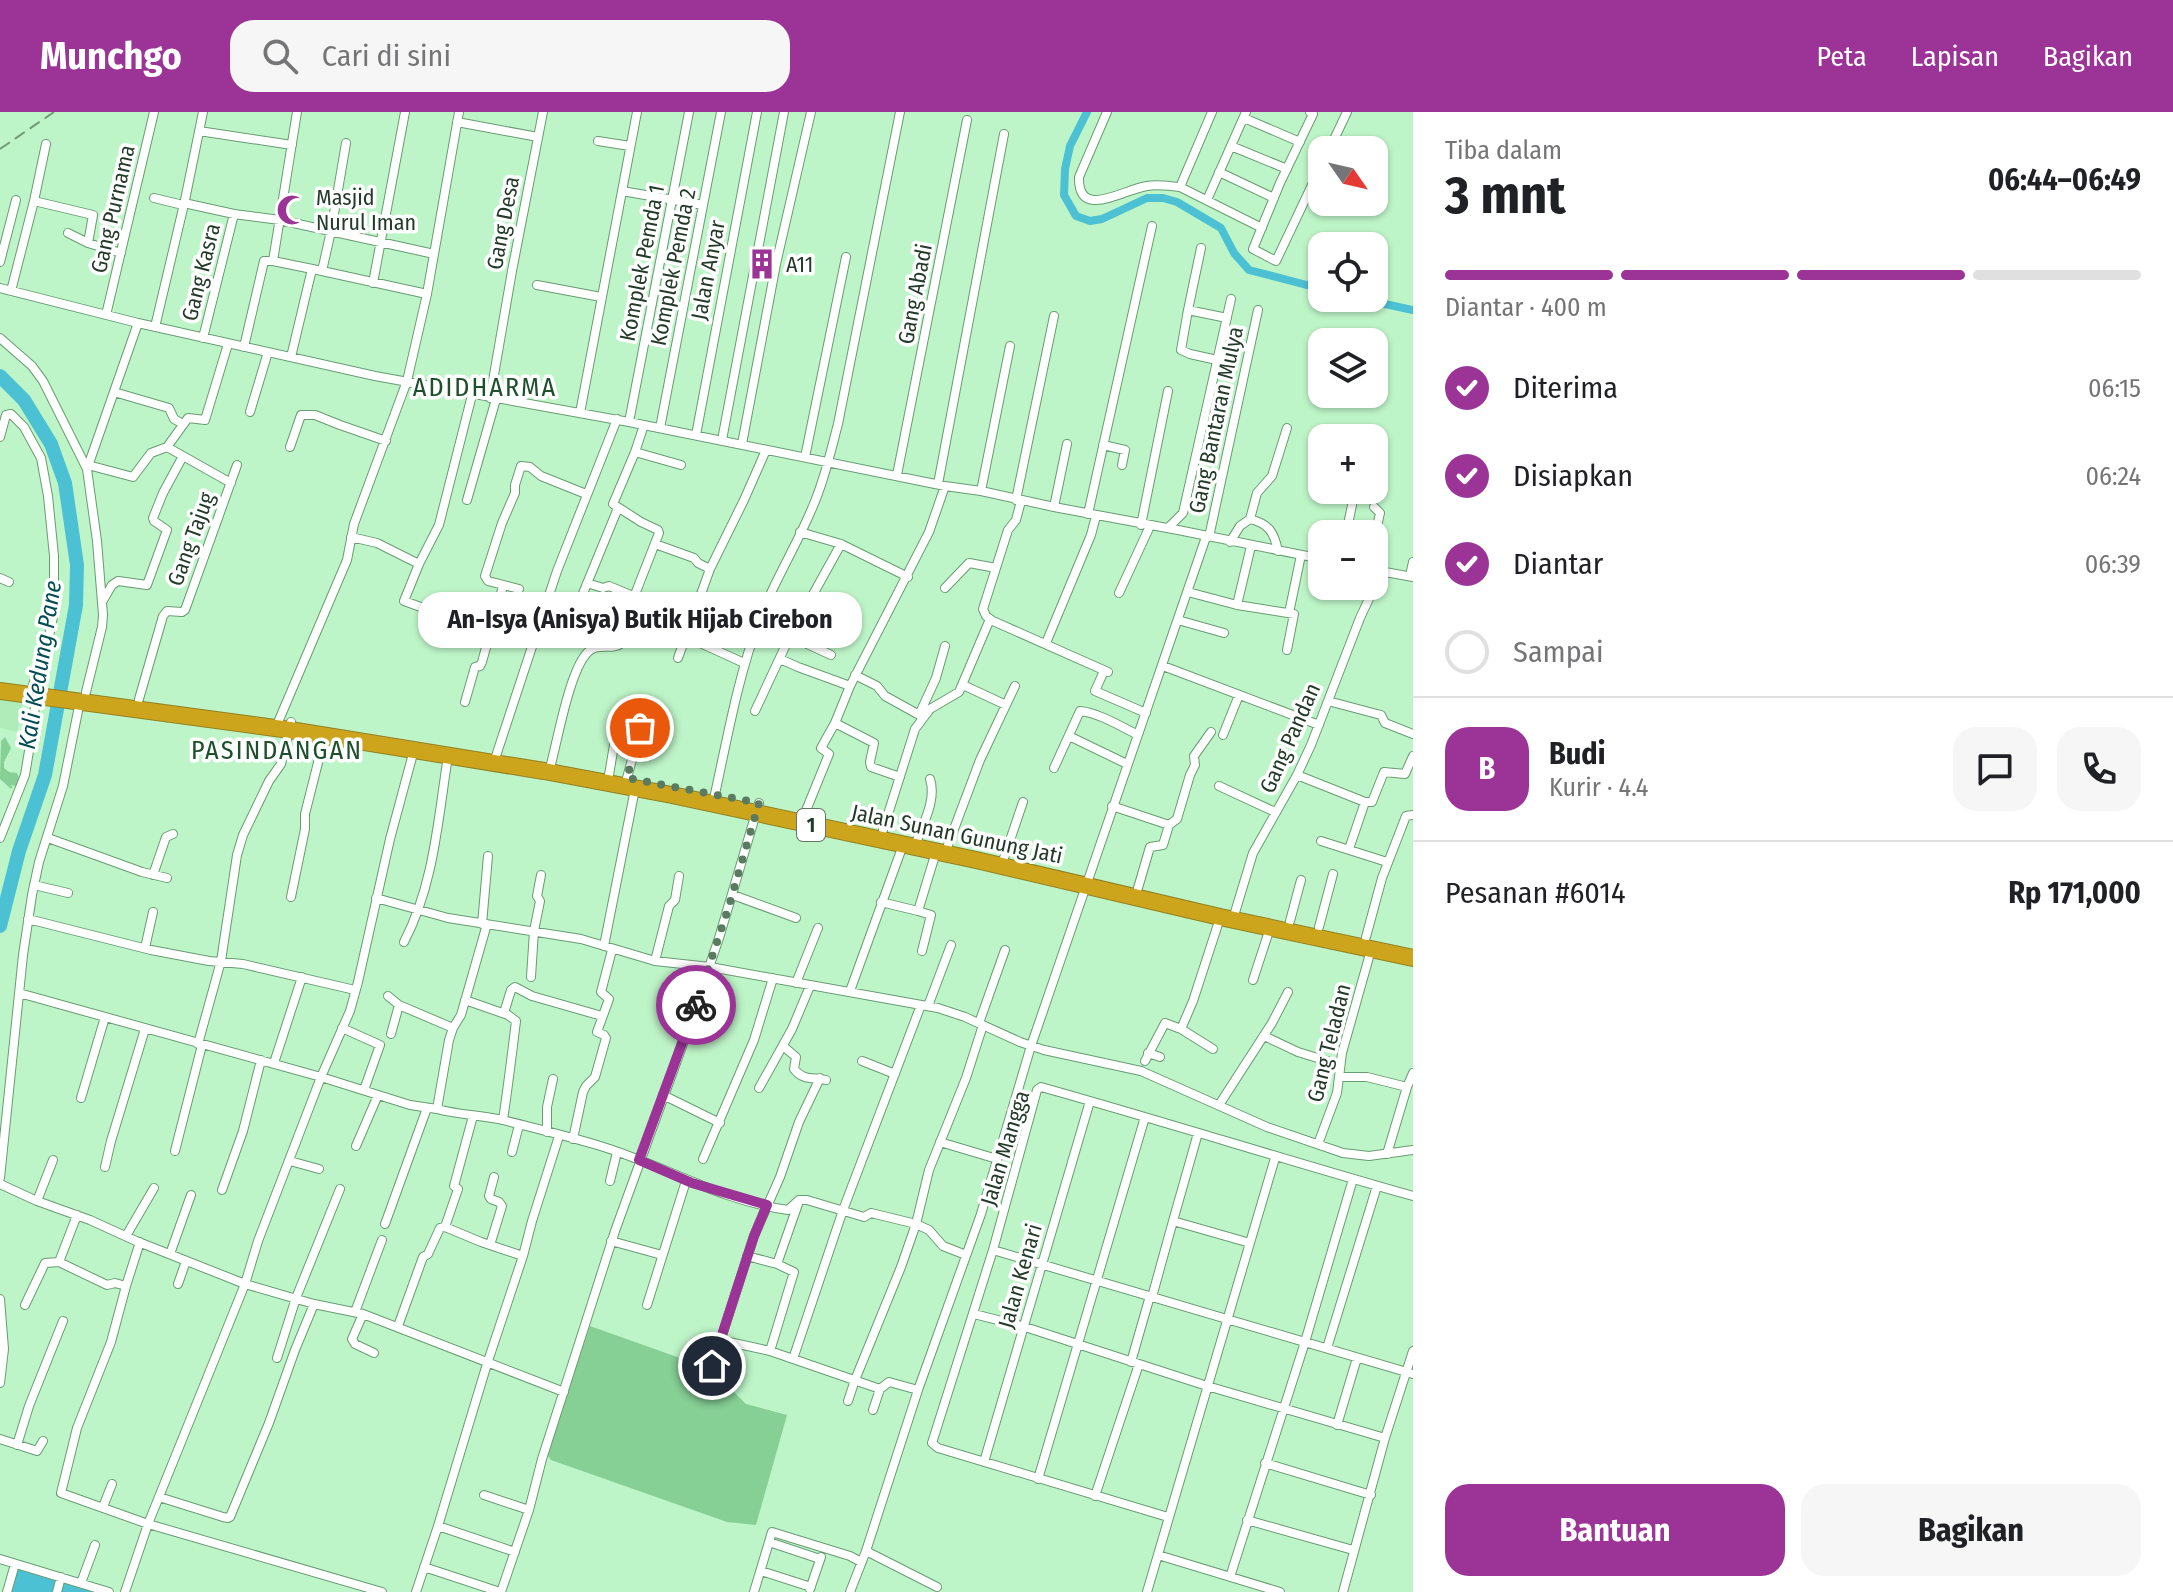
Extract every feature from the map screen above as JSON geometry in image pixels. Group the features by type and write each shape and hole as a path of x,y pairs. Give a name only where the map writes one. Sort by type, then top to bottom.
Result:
{"highway":[{"name":"1","path":"0,681 38,690 286,724 547,766 750,806 805,813 844,827 949,850 1004,858 1088,881 1138,888 1271,927 1413,947"},
{"name":"1","path":"0,691 38,690"},
{"name":"1","path":"80,696 139,699 160,707"},
{"name":"1","path":"286,724 325,735 414,750 495,759"},
{"name":"1","path":"569,772 609,775 631,784"},
{"name":"Jalan Sunan Gunung Jati","path":"750,806 844,827"},
{"name":"Jalan Sunan Gunung Jati","path":"949,850 1171,900"},
{"name":"1","path":"1229,915 1319,927 1413,958"}],"street":[{"name":"Gang Purnama","path":"106,315 154,112"},
{"path":"155,327 203,112"},
{"path":"273,261 297,112"},
{"path":"373,283 405,112"},
{"name":"Gang Desa","path":"467,500 493,398 543,112"},
{"path":"580,413 637,112"},
{"name":"Komplek Pemda 1","path":"629,422 689,112"},
{"name":"Komplek Pemda 2","path":"660,428 721,112"},
{"name":"Jalan Anyar","path":"696,435 757,112"},
{"path":"722,440 784,112"},
{"path":"742,444 776,264 811,112"},
{"path":"714,799 744,663 766,603 816,500 828,462 900,112"},
{"path":"1107,112 1079,177 1079,183 1093,202 1148,186 1180,187 1262,228"},
{"path":"1180,187 1212,112"},
{"path":"1336,136 1347,112"},
{"path":"1308,194 1276,261 1253,249 1312,113"},
{"path":"1207,200 1245,115 1300,142"},
{"path":"175,1151 221,961 237,855 243,835 269,781 281,764 286,724 347,560 354,524 407,381 427,294 458,117 538,137"},
{"name":"Gang Abadi","path":"897,475 967,120"},
{"path":"199,131 292,145"},
{"path":"805,813 829,754 821,748 933,523 1004,134"},
{"path":"598,141 630,146"},
{"path":"291,357 331,231 346,143"},
{"path":"11,291 46,144"},
{"path":"1231,146 1287,169"},
{"path":"1219,172 1274,198"},
{"path":"622,191 703,205"},
{"path":"154,198 280,220 434,254"},
{"path":"0,262 16,200"},
{"path":"34,201 93,215 88,243"},
{"name":"Gang Kasra","path":"203,338 234,214"},
{"path":"1046,643 1091,535 1103,445 1152,226"},
{"path":"68,233 121,253"},
{"path":"1201,248 1181,350 1217,360"},
{"path":"805,457 846,257"},
{"path":"244,347 265,260 427,294"},
{"path":"537,285 601,297"},
{"path":"0,288 138,323 361,373 617,419 1308,556"},
{"path":"1168,528 1183,513 1231,299"},
{"path":"1188,310 1227,318"},
{"name":"Gang Bantaran Mulya","path":"850,1592 966,1255 1031,1046 1112,806 1208,537 1258,310"},
{"path":"1054,316 1016,520 1008,530 983,609 990,619 1106,671 1095,691 1146,713"},
{"path":"87,467 138,323"},
{"path":"0,338 32,366 43,381 87,467 102,602 102,627 80,696 63,786 34,885 28,919 0,1181 37,1201 245,1284 398,1326 487,1364 564,1392"},
{"path":"87,467 133,477 151,453 167,447 189,417 201,421 206,419 228,344"},
{"path":"981,491 1010,346"},
{"path":"250,412 268,352"},
{"path":"1119,593 1146,525 1168,391"},
{"path":"114,392 169,408 174,419 183,424"},
{"path":"454,619 404,601 439,525 472,395"},
{"path":"0,437 6,415 11,414 17,418 41,458 54,556 54,612 25,775 0,838"},
{"path":"290,447 301,415 315,415 386,441"},
{"path":"495,759 537,628 617,419"},
{"path":"547,766 576,671 590,649 617,647 622,643 634,597 655,544 658,531 613,504 644,425"},
{"path":"1230,542 1236,530 1250,519 1257,493 1272,476 1287,428"},
{"path":"1054,507 1067,444"},
{"path":"1103,445 1125,450 1122,465"},
{"path":"167,447 231,483"},
{"path":"678,658 710,569 766,450"},
{"path":"635,452 681,465"},
{"path":"102,602 118,581 147,585 167,530 154,521 154,515 183,456"},
{"name":"Gang Tajug","path":"139,699 164,613 185,610 237,465"},
{"path":"519,589 488,581 485,576 515,493 521,466 530,467 541,476 586,494"},
{"path":"1349,520 1352,505"},
{"path":"1374,507 1380,513 1378,520"},
{"path":"577,608 618,508"},
{"path":"1183,513 1191,533"},
{"path":"1250,519 1268,526 1274,533 1278,551"},
{"path":"800,532 841,544 908,577"},
{"path":"351,537 377,543 419,564"},
{"path":"655,544 694,558 710,569"},
{"path":"755,711 790,636 841,544"},
{"path":"1237,605 1251,546"},
{"path":"1289,613 1301,555"},
{"path":"945,588 972,562 996,568"},
{"path":"1388,572 1411,576 1413,562"},
{"path":"587,583 603,588 609,586 691,620"},
{"path":"465,702 475,667 482,662 503,586"},
{"path":"1188,592 1295,616 1287,650"},
{"name":"Gang Pandan","path":"1181,1029 1253,853 1297,775 1319,725 1367,600"},
{"path":"921,716 955,696 963,685 990,619"},
{"path":"1178,620 1224,633"},
{"path":"685,636 744,663"},
{"path":"790,636 831,655"},
{"path":"850,991 900,839 900,777 945,646"},
{"path":"780,659 850,686"},
{"path":"1163,666 1319,725"},
{"path":"855,675 921,716"},
{"path":"963,685 1006,705"},
{"path":"918,911 949,850 980,760 1015,686"},
{"path":"1223,735 1239,695"},
{"path":"1328,701 1381,715 1385,723 1413,734"},
{"path":"573,1139 583,1092 595,1077 606,1038 597,1032 609,999 601,992 631,784 647,704"},
{"path":"1054,768 1082,711 1138,735"},
{"path":"835,723 874,743 871,767 900,777"},
{"path":"1138,888 1150,847 1162,846 1169,825 1177,819 1195,765 1194,756 1211,732"},
{"path":"291,897 305,829 305,814 325,735"},
{"path":"1069,736 1127,764"},
{"path":"609,775 615,739"},
{"path":"125,1592 148,1524 245,1284 258,1241 342,1028 355,990 414,750"},
{"path":"404,942 418,910 435,846 448,755"},
{"path":"1297,775 1372,802 1384,772 1405,774 1413,756"},
{"path":"900,839 931,800 933,788 930,779"},
{"path":"1219,786 1275,812"},
{"path":"1004,858 1023,802"},
{"path":"1349,849 1365,802"},
{"path":"424,1567 500,1592 529,1510 542,1459 611,1241 733,895 750,806"},
{"path":"1112,806 1169,825"},
{"name":"Gang Teladan","path":"1318,1144 1337,1093 1340,1065 1387,862 1406,816 1413,815"},
{"path":"153,875 166,837 173,834"},
{"path":"48,838 167,878"},
{"path":"1321,841 1387,862"},
{"path":"385,1224 432,1108 453,1028 461,1015 484,924 488,856"},
{"path":"1319,927 1333,874"},
{"path":"531,977 541,875"},
{"path":"655,961 669,906 675,900 679,876"},
{"path":"1290,921 1301,880"},
{"path":"34,885 68,893"},
{"path":"733,895 796,918"},
{"path":"376,898 484,924 581,939 655,961 709,967 925,1006 981,1024 1031,1046 1141,1071 1267,1127 1318,1144 1356,1155 1413,1150"},
{"path":"881,902 930,913 922,951"},
{"path":"145,948 153,912"},
{"path":"28,919 145,948 209,961 243,964 355,990"},
{"path":"1253,980 1271,927"},
{"path":"796,983 818,928"},
{"path":"793,1359 843,1210 895,1074 951,945"},
{"path":"848,1401 916,1224 929,1170 966,1078 1005,950"},
{"path":"274,1063 302,977"},
{"path":"703,1159 754,1040 773,978"},
{"path":"759,1088 802,1009 810,986"},
{"path":"504,1013 511,990 515,987 532,996 602,1016"},
{"path":"1219,1105 1264,1036 1288,992"},
{"path":"19,993 378,1095 503,1120 573,1139 639,1160 686,1181 767,1205 789,1210 799,1200 807,1200 864,1217 873,1213 916,1224 929,1230 944,1247 966,1255"},
{"path":"388,996 399,1005 453,1028"},
{"path":"465,1000 504,1013 516,1021 503,1120"},
{"path":"391,1034 399,1005"},
{"path":"81,1098 105,1017"},
{"path":"1160,1057 1147,1057 1165,1023 1213,1049"},
{"path":"342,1028 380,1045 364,1090"},
{"path":"105,1167 145,1029"},
{"path":"1264,1036 1298,1052 1340,1065"},
{"path":"707,1382 747,1256 799,1122 823,1079 798,1074 794,1069 796,1057 783,1046"},
{"path":"222,1190 243,1131 261,1060"},
{"path":"862,1061 895,1074"},
{"path":"1387,1154 1413,1073"},
{"path":"1339,1077 1367,1077 1407,1087"},
{"path":"547,1132 547,1107 553,1079"},
{"name":"Jalan Mangga","path":"984,1462 938,1448 932,1443 974,1314 1037,1090 1041,1087 1413,1196"},
{"path":"356,1146 378,1095"},
{"path":"663,1095 720,1123"},
{"name":"Jalan Kenari","path":"984,1462 1090,1101"},
{"path":"445,1227 458,1189 454,1186 473,1116"},
{"path":"1038,1479 1145,1117"},
{"path":"512,1152 519,1125"},
{"path":"1095,1496 1198,1133"},
{"path":"416,1592 559,1136"},
{"path":"940,1142 997,1159"},
{"path":"610,1181 617,1152"},
{"path":"1147,1592 1275,1158"},
{"path":"37,1201 53,1160"},
{"path":"290,1161 319,1169"},
{"path":"490,1245 502,1206 489,1196 494,1177"},
{"path":"1230,1577 1353,1179"},
{"path":"647,1305 686,1181"},
{"path":"1327,1348 1377,1186"},
{"path":"126,1236 154,1188"},
{"path":"277,1358 296,1298 340,1189"},
{"path":"170,1254 191,1195"},
{"path":"777,1264 799,1200"},
{"path":"59,1262 77,1215"},
{"path":"1173,1221 1250,1243"},
{"path":"398,1326 423,1257 428,1254 440,1228 445,1227 523,1256"},
{"path":"374,1353 355,1344 352,1339 382,1240"},
{"path":"611,1241 662,1255"},
{"path":"140,1242 111,1342 77,1428 61,1490 63,1495 148,1524 382,1592"},
{"path":"993,1250 1410,1373"},
{"path":"747,1256 777,1264 795,1274 770,1351"},
{"path":"178,1284 186,1261"},
{"path":"25,1305 45,1263 59,1262 107,1285 115,1283 126,1286"},
{"path":"0,1299 4,1349 0,1383"},
{"path":"159,1497 230,1517 314,1304"},
{"path":"974,1314 1385,1438"},
{"path":"17,1445 63,1321"},
{"path":"720,1340 770,1351 880,1389"},
{"path":"1343,1592 1385,1438 1410,1373 1413,1351"},
{"path":"1337,1425 1357,1358"},
{"path":"873,1410 880,1389 889,1382 918,1390"},
{"path":"0,1439 37,1451 43,1441"},
{"path":"984,1462 1168,1517"},
{"path":"1265,1463 1371,1495"},
{"path":"103,1507 112,1484"},
{"path":"484,1495 529,1510"},
{"path":"1247,1520 1353,1550"},
{"path":"438,1526 515,1552"},
{"path":"754,1592 772,1532 861,1562"},
{"path":"769,1542 820,1559"},
{"path":"81,1583 95,1545"},
{"path":"761,1571 810,1589 824,1548"},
{"path":"866,1551 937,1587"},
{"path":"1158,1555 1280,1592"},
{"path":"0,1559 109,1592"},
{"path":"7,1592 15,1564"},
{"path":"57,1592 61,1577"}],"shaded area":[{"path":"0,697 23,700 17,732 0,728"},
{"path":"5,737 11,748 4,768 17,773 19,778 16,786 10,785 13,787 11,789 0,779 1,741"},
{"path":"590,1326 708,1368 717,1387 734,1392 746,1404 787,1415 756,1525 727,1522 551,1460 548,1449"}],"water":[{"path":"16,1566 104,1592 9,1592"}],"waterway":[{"path":"1087,112 1070,146 1065,169 1064,195 1076,216 1090,221 1102,219 1147,198 1177,202 1221,228 1234,253 1249,270 1308,285"},
{"path":"1388,305 1413,310"},
{"name":"Kali Kedung Pane","path":"0,376 24,400 51,444 65,483 77,565 76,605 45,775 19,851 0,926"}],"railway":[{"path":"0,149 54,112"}],"way so far":[{"path":"640,728 627,778 759,803 696,1005"}],"place":[{"name":"Masjid Nurul Iman","path":"292,210"},
{"name":"A11","path":"762,264"},
{"name":"An-Isya (Anisya) Butik Hijab Cirebon","path":"640,728"}],"district":[{"name":"ADIDHARMA","path":"485,387"},
{"name":"PASINDANGAN","path":"277,750"}],"route":[{"path":"696,1005 639,1160 692,1183 767,1205 712,1366"}]}
